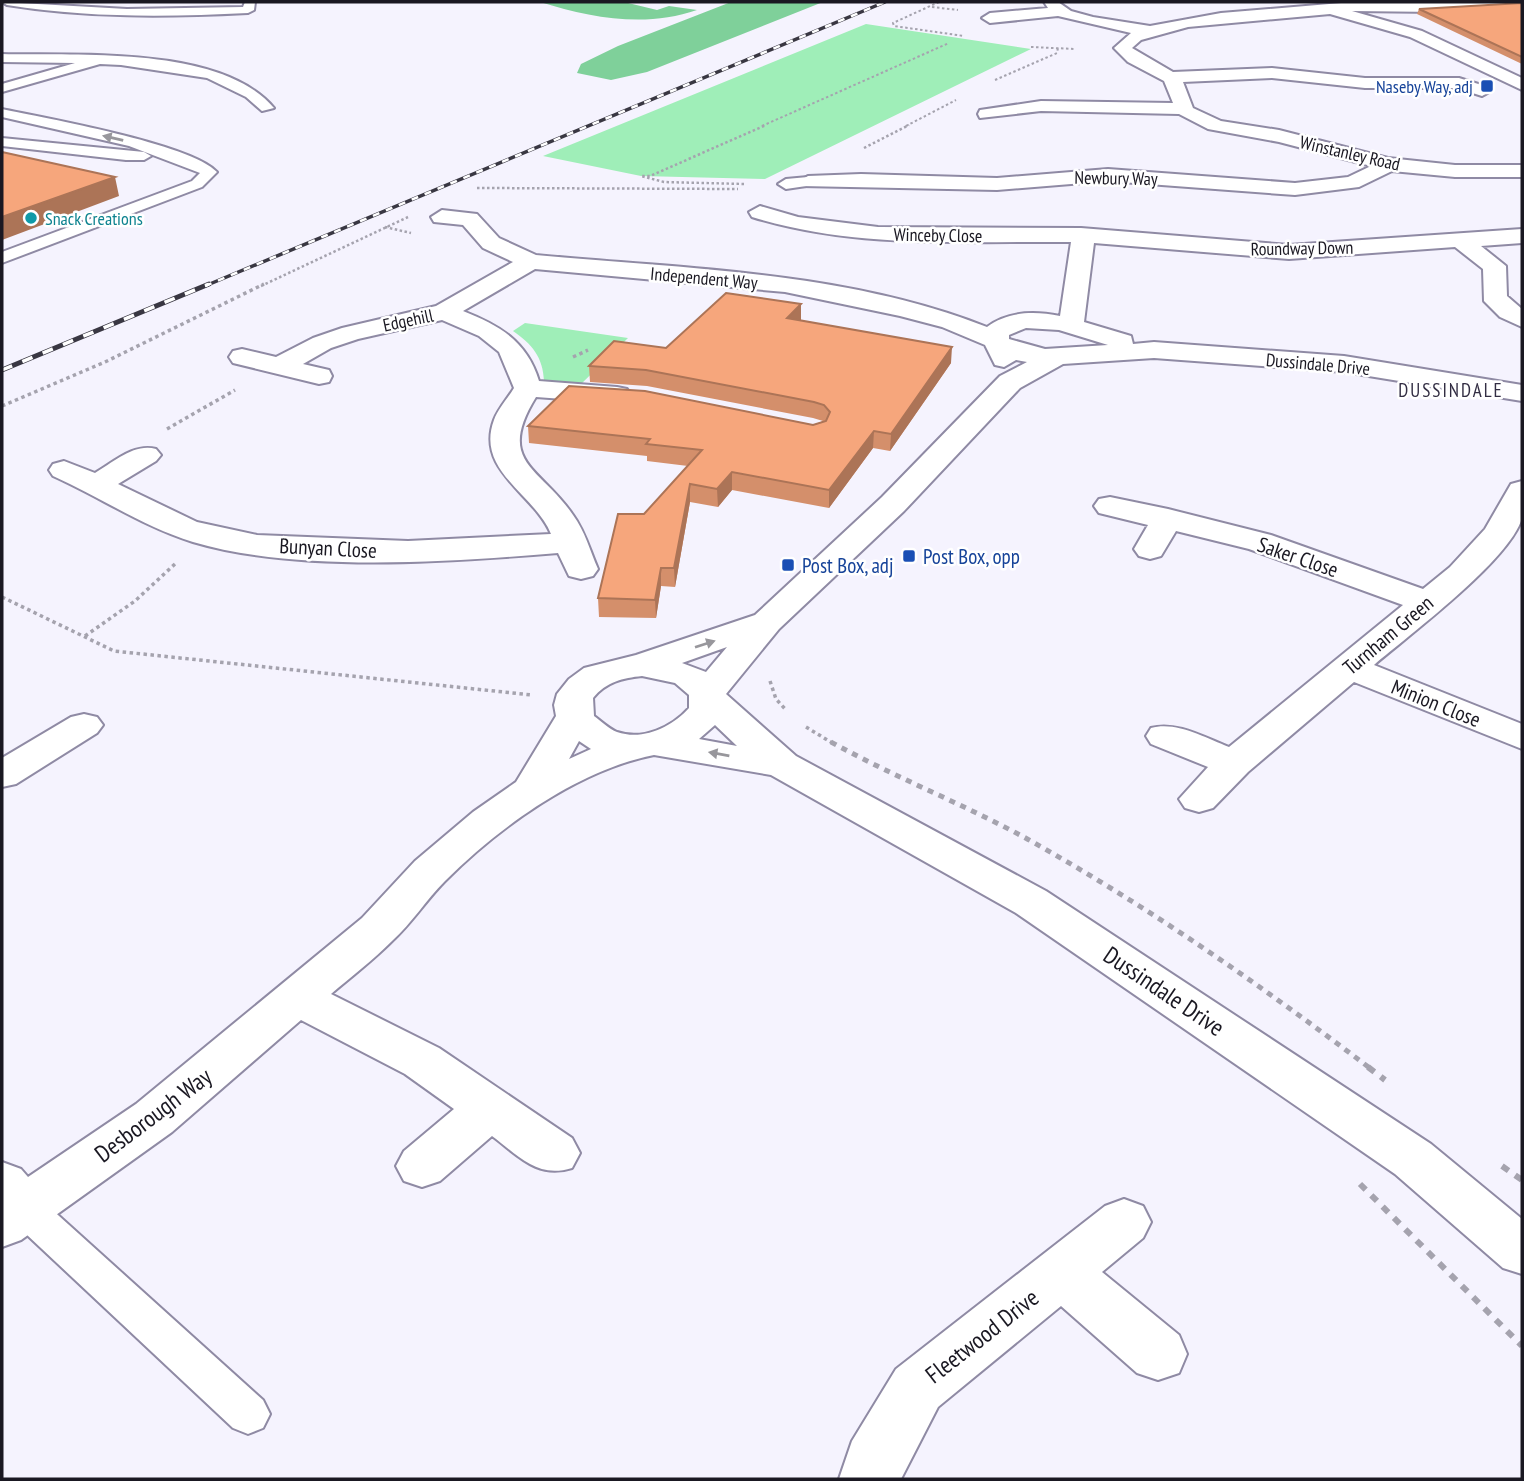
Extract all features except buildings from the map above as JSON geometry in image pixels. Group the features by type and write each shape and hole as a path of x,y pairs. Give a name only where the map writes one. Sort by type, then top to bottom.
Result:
{"street":[{"path":"1183,109 1176,84 1169,77 1131,58 1122,48 1127,40 1146,30 1188,22 1350,9 1522,2"},
{"path":"990,18 1055,7 1146,30"},
{"path":"1350,9 1389,15 1438,7"},
{"path":"1350,9 1416,34 1522,85"},
{"path":"1389,15 1416,34"},
{"path":"1169,77 1272,73 1365,83 1459,79 1482,91"},
{"name":"Winstanley Road","path":"988,99 1010,110 1041,106 1183,109 1192,117 1208,123 1311,143 1388,164 1473,172 1522,171"},
{"name":"Newbury Way","path":"808,182 835,175 963,184 1108,175 1296,189 1352,183 1374,174 1388,164"},
{"name":"Winceby Close","path":"760,212 795,223 878,234 1081,235"},
{"name":"Independent Way","path":"442,217 480,215 491,243 531,262 758,281 1008,332"},
{"path":"772,237 795,223"},
{"path":"1064,355 1087,343 1083,334 1074,328 1075,290 1083,247 1081,235"},
{"name":"Roundway Down","path":"1081,235 1289,252 1522,236"},
{"path":"1458,239 1494,267 1495,298 1500,306 1522,319"},
{"name":"Edgehill","path":"280,366 322,343 351,333 444,312 492,281 531,262"},
{"path":"1010,382 1008,332 1075,290"},
{"path":"444,312 508,342 523,366 528,388 646,397"},
{"name":"Dussindale Drive","path":"1008,332 1051,322 1154,350"},
{"name":"Dussindale Drive","path":"1008,332 1031,356 1154,350 1344,365 1522,393"},
{"name":"Dussindale Drive","path":"645,745 691,731 702,722 709,697 767,622 893,504 1010,382 1064,355"},
{"path":"242,357 319,376"},
{"name":"Bunyan Close","path":"64,470 97,484 163,522 215,538 244,543 365,552 576,555 560,518 509,463 505,437 508,419 528,388"},
{"path":"97,484 146,455"},
{"name":"Turnham Green","path":"1199,799 1234,763 1426,602 1510,537 1522,490"},
{"name":"Saker Close","path":"1110,506 1260,542 1426,602"},
{"path":"1150,549 1168,518"},
{"name":"Dussindale Drive","path":"767,622 642,665 611,670 587,682 573,700 574,717 585,731 596,737 782,765"},
{"name":"Dussindale Drive","path":"642,665 671,668 688,674 782,765 1031,902 1413,1159 1522,1251"},
{"name":"Minion Close","path":"1350,668 1522,738"},
{"name":"Desborough Way","path":"531,790 574,717"},
{"path":"11,759 85,725"},
{"path":"1165,736 1234,763"},
{"name":"Desborough Way","path":"9,1205 154,1118 378,929 430,871 531,790 645,745"},
{"path":"298,998 422,1061 555,1153"},
{"path":"422,1166 489,1109"},
{"name":"Fleetwood Drive","path":"870,1479 874,1462 917,1388 1124,1222"},
{"path":"1063,1272 1158,1354"}],"lane":[{"path":"7,2 94,10 178,12 248,10 250,2"},
{"path":"2,58 100,60 159,66 219,79 258,97 267,108"},
{"path":"2,88 100,60"},
{"path":"2,96 24,100"},
{"path":"2,113 179,152 210,173 197,184 2,258"},
{"path":"2,142 55,146 102,156 179,152"},
{"path":"786,184 808,182"},
{"path":"9,1205 248,1414"}],"path":[{"path":"930,6 963,11"},
{"path":"786,184 664,182 641,176 650,176 949,43"},
{"path":"988,99 1057,53 1058,48"},
{"path":"863,148 962,96"},
{"path":"146,455 140,445 280,366"},
{"path":"84,637 135,601 169,568 215,538"},
{"path":"2,597 114,651 540,695"},
{"path":"770,680 776,699 790,714"},
{"path":"799,721 834,743 1026,839 1126,896 1226,961 1389,1083"},
{"path":"1499,1164 1522,1180"},
{"path":"1356,1180 1522,1346"}],"green space":[{"path":"540,2 624,2 657,10 669,6 697,10 658,19 618,19 579,13"},
{"path":"731,2 823,2 647,72 611,80 577,73 581,64 618,46"},
{"path":"866,24 1031,49 765,179 641,176 543,156"},
{"path":"525,323 628,338 578,387 544,381 539,358 526,341 513,331"}],"railway":[{"path":"205,286 885,2"},
{"path":"2,370 209,284"}],"place":[{"name":"Naseby Way, adj","path":"1487,86"},
{"name":"Snack Creations","path":"31,218"},
{"name":"Post Box, opp","path":"909,556"},
{"name":"Post Box, adj","path":"788,565"}],"district":[{"name":"DUSSINDALE","path":"1451,390"}]}
